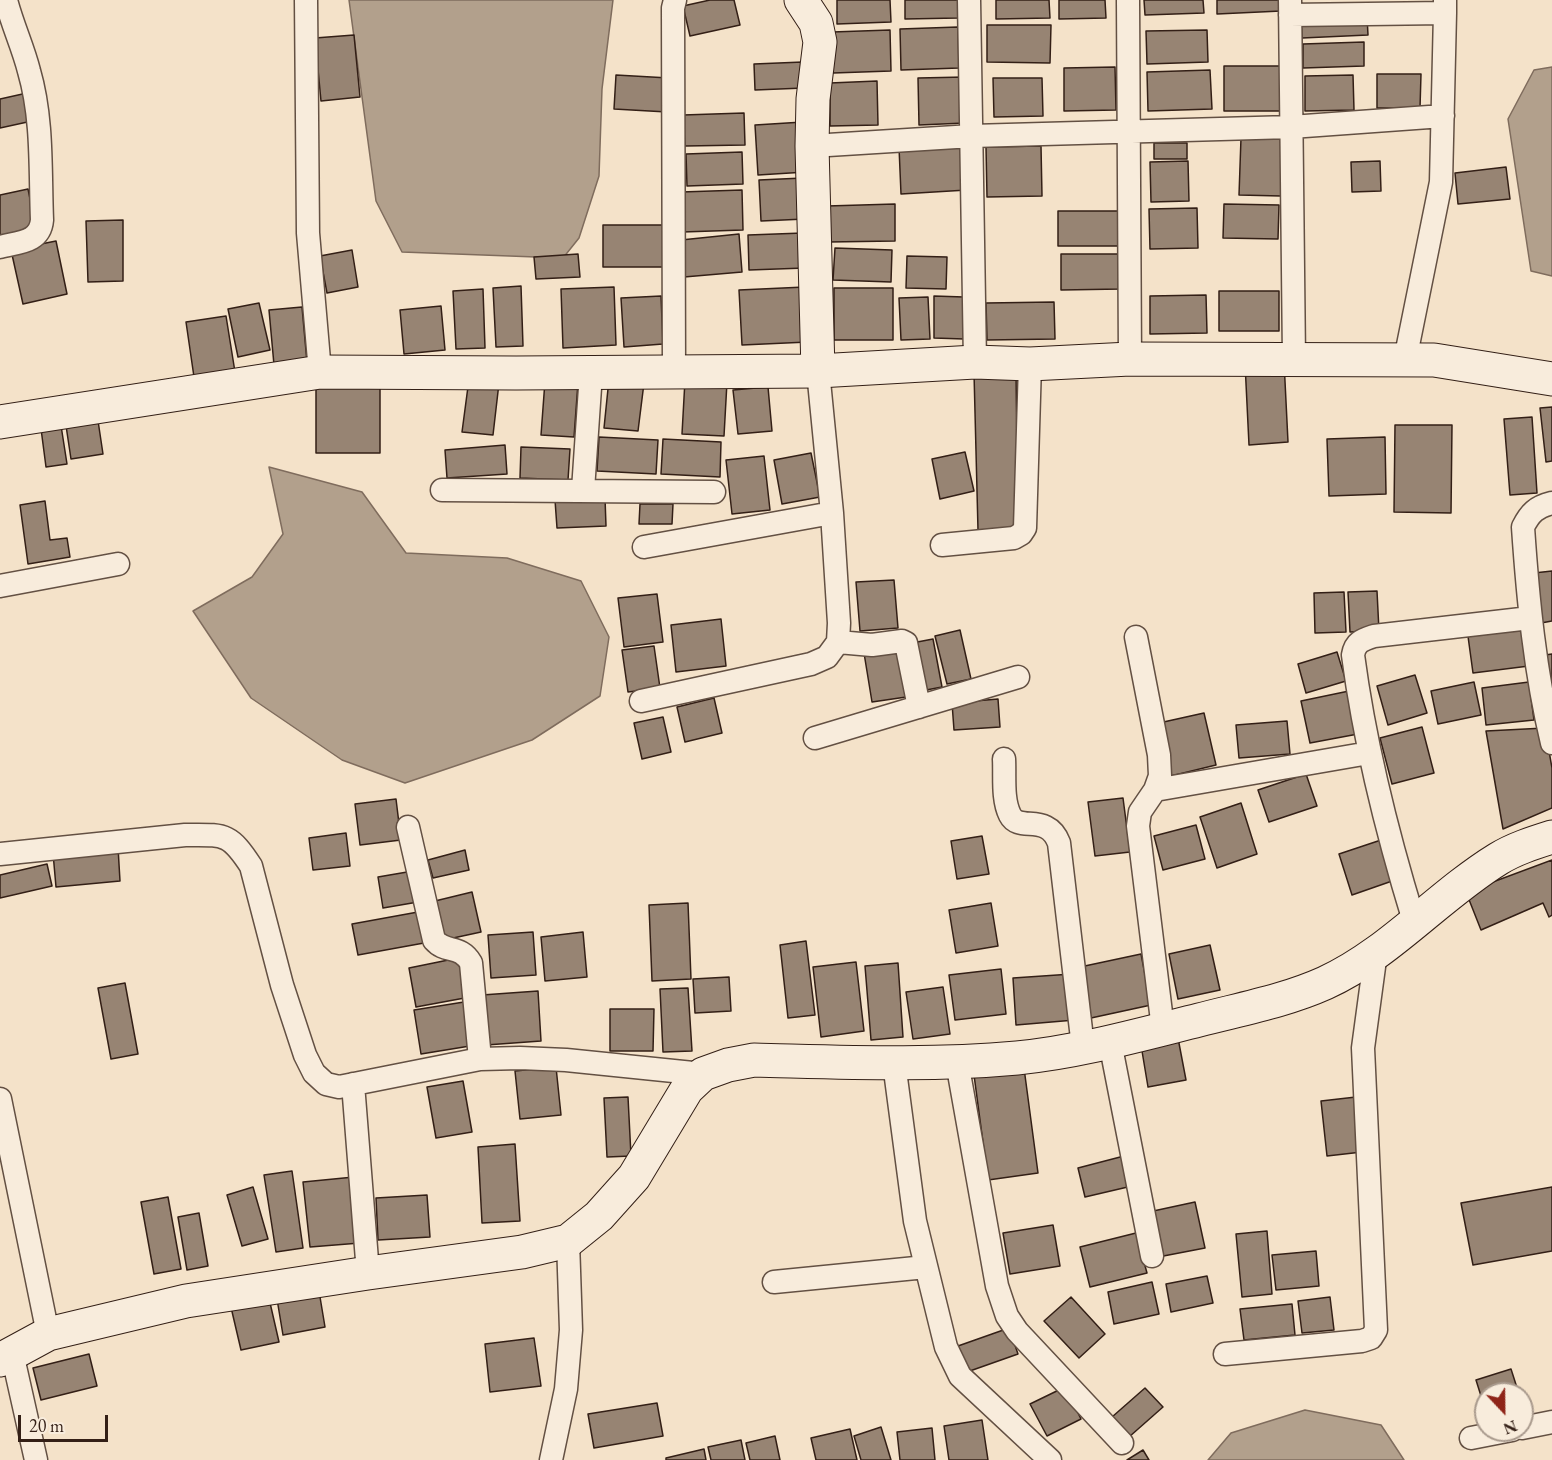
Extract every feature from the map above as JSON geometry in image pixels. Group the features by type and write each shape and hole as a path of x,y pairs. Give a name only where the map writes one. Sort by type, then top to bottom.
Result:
{"street":[{"path":"0,247 28,240 36,235 41,229 42,220 36,104 29,71 6,27 6,0"},
{"path":"306,0 308,233 320,372"},
{"path":"674,372 673,8 675,0"},
{"path":"641,701 811,664 827,657 838,642 839,623 832,513 818,371 812,146 813,99 820,42 816,23 801,0"},
{"path":"969,0 975,362"},
{"path":"1128,0 1130,359"},
{"path":"1294,359 1290,7 1445,7 1441,182 1405,360"},
{"path":"812,146 972,136 1291,127 1443,116"},
{"path":"0,422 320,372 818,371 975,362 1030,364 1130,359 1294,359 1434,360 1552,379"},
{"path":"942,545 1014,538 1025,528 1030,364"},
{"path":"583,490 591,373"},
{"path":"441,490 714,492"},
{"path":"1552,504 1541,506 1529,514 1523,527 1530,618 1552,743"},
{"path":"644,547 832,513"},
{"path":"0,586 118,564"},
{"path":"1414,921 1391,848 1369,753 1361,713 1353,655 1354,646 1374,636 1530,618"},
{"path":"1136,637 1159,755 1160,776 1155,790 1140,812 1138,826 1163,1029"},
{"path":"838,642 872,645 902,641 906,644 919,707"},
{"path":"815,738 1017,676"},
{"path":"1155,790 1369,753"},
{"path":"1004,759 1006,795 1011,817 1018,823 1041,825 1051,829 1059,843 1096,1044 1152,1256"},
{"path":"408,827 434,940 438,945 461,952 471,963 480,1059"},
{"path":"0,855 185,835 212,835 229,838 242,851 251,866 282,985 305,1055 314,1072 326,1084 339,1087 480,1059 566,1060 703,1074"},
{"path":"36,1460 6,1357 48,1334 186,1301 522,1252 568,1241 599,1216 634,1177 687,1089 703,1074 728,1065 754,1060 894,1063 1019,1058 1163,1029 1290,997 1326,982 1376,952 1458,886 1499,858 1521,847 1552,837"},
{"path":"1226,1353 1362,1341 1371,1338 1376,1330 1363,1048 1376,952"},
{"path":"957,1062 997,1286 1007,1316 1017,1331 1122,1443"},
{"path":"894,1063 915,1221 946,1347 960,1376 1050,1460"},
{"path":"353,1084 368,1273"},
{"path":"0,1099 5,1144 48,1334"},
{"path":"550,1460 566,1389 571,1330 568,1241"},
{"path":"774,1282 926,1267"},
{"path":"1534,1426 1552,1422"}],"shaded area":[{"path":"349,0 613,0 602,89 599,176 579,238 563,258 402,252 376,201"},
{"path":"1552,67 1552,276 1531,271 1508,119 1534,70"},
{"path":"269,467 362,492 406,553 507,558 581,581 609,637 600,696 532,740 405,783 342,760 251,698 193,611 252,577 283,534"},
{"path":"1305,1410 1381,1425 1404,1460 1208,1460 1231,1433"}],"building":[{"path":"710,0 734,0 740,25 690,36 683,6"},
{"path":"837,0 890,0 891,22 837,24"},
{"path":"905,0 958,0 958,18 905,19"},
{"path":"996,0 1049,0 1050,18 996,19"},
{"path":"1059,0 1105,0 1106,18 1059,19"},
{"path":"1144,0 1203,0 1204,13 1145,15"},
{"path":"1217,0 1280,0 1281,11 1217,14"},
{"path":"1367,16 1368,35 1302,38 1301,20"},
{"path":"987,25 1051,25 1050,63 987,62"},
{"path":"958,27 959,68 901,70 900,29"},
{"path":"890,30 891,71 833,73 832,32"},
{"path":"1207,30 1208,62 1147,64 1146,31"},
{"path":"354,35 360,97 321,101 315,38"},
{"path":"1364,42 1364,66 1303,68 1303,44"},
{"path":"803,62 804,88 755,90 754,64"},
{"path":"1224,66 1282,66 1281,111 1224,111"},
{"path":"1115,67 1116,110 1064,111 1064,68"},
{"path":"1210,70 1212,109 1148,111 1147,72"},
{"path":"1377,74 1421,74 1420,108 1377,108"},
{"path":"616,75 669,78 667,112 614,109"},
{"path":"1353,75 1354,110 1305,111 1305,76"},
{"path":"965,77 965,123 919,125 918,78"},
{"path":"993,78 1042,78 1043,116 994,117"},
{"path":"877,81 878,125 830,126 830,83"},
{"path":"27,93 32,121 0,128 0,99"},
{"path":"744,113 745,145 685,146 683,115"},
{"path":"803,122 806,172 758,175 755,125"},
{"path":"1241,138 1284,138 1281,196 1239,195"},
{"path":"964,143 967,190 901,194 899,147"},
{"path":"1154,143 1187,143 1187,159 1154,159"},
{"path":"1041,146 1042,196 987,197 986,147"},
{"path":"742,152 743,184 687,186 686,154"},
{"path":"1188,161 1189,201 1151,202 1150,162"},
{"path":"1380,161 1381,191 1352,192 1351,162"},
{"path":"1506,167 1510,199 1458,204 1455,173"},
{"path":"803,178 805,219 761,221 759,180"},
{"path":"28,189 36,228 0,236 0,195"},
{"path":"742,190 743,230 682,232 681,192"},
{"path":"895,204 895,241 828,242 827,206"},
{"path":"1224,204 1279,205 1278,239 1223,238"},
{"path":"1197,208 1198,248 1150,249 1149,209"},
{"path":"1058,211 1123,211 1122,246 1058,246"},
{"path":"123,220 123,281 88,282 86,221"},
{"path":"603,225 663,225 663,267 603,267"},
{"path":"803,233 805,268 749,270 748,235"},
{"path":"739,234 742,272 684,277 681,240"},
{"path":"56,241 67,294 23,304 11,250"},
{"path":"835,248 892,250 891,282 833,280"},
{"path":"352,250 358,287 327,293 320,256"},
{"path":"578,254 580,277 536,279 534,257"},
{"path":"1061,254 1120,254 1121,289 1061,290"},
{"path":"907,256 947,257 946,289 906,288"},
{"path":"521,286 523,346 496,347 493,288"},
{"path":"614,287 616,345 563,348 561,289"},
{"path":"805,287 808,342 742,345 739,290"},
{"path":"834,288 893,288 893,340 834,340"},
{"path":"483,289 485,348 456,349 453,291"},
{"path":"1219,291 1279,291 1279,331 1219,331"},
{"path":"1206,295 1207,333 1150,334 1150,296"},
{"path":"661,296 663,344 624,347 621,298"},
{"path":"934,296 964,297 964,339 934,338"},
{"path":"928,297 930,339 901,340 899,298"},
{"path":"1054,302 1055,339 987,340 986,303"},
{"path":"259,303 270,350 238,357 228,309"},
{"path":"441,306 445,350 404,354 400,310"},
{"path":"302,307 307,362 274,365 269,310"},
{"path":"226,316 235,372 194,377 186,322"},
{"path":"1284,361 1288,442 1249,445 1245,363"},
{"path":"1016,372 1018,529 978,530 974,373"},
{"path":"316,379 380,379 380,453 316,453"},
{"path":"469,379 499,383 493,435 462,432"},
{"path":"609,379 644,383 638,431 604,428"},
{"path":"685,380 727,382 724,436 682,434"},
{"path":"545,381 578,383 574,437 541,435"},
{"path":"768,387 772,431 738,434 733,390"},
{"path":"1552,407 1552,461 1546,462 1540,408"},
{"path":"97,414 103,454 71,459 65,419"},
{"path":"1532,417 1537,493 1510,495 1504,419"},
{"path":"60,419 67,464 46,467 40,421"},
{"path":"1395,425 1452,425 1451,513 1394,512"},
{"path":"599,437 658,440 656,474 597,471"},
{"path":"1385,437 1386,494 1329,496 1327,439"},
{"path":"663,439 721,442 720,477 661,474"},
{"path":"505,445 507,474 447,478 445,450"},
{"path":"521,447 570,449 568,480 520,478"},
{"path":"965,452 974,491 940,499 932,459"},
{"path":"811,453 820,497 782,504 774,460"},
{"path":"764,456 770,510 732,514 726,460"},
{"path":"605,498 606,526 557,528 555,500"},
{"path":"45,501 50,540 67,538 70,557 28,564 20,505"},
{"path":"640,504 673,504 672,524 639,524"},
{"path":"1552,571 1552,621 1541,623 1534,573"},
{"path":"894,580 898,628 860,631 856,582"},
{"path":"1377,591 1379,631 1350,632 1348,592"},
{"path":"1344,592 1346,632 1315,633 1314,593"},
{"path":"657,594 663,642 624,647 618,598"},
{"path":"721,619 726,666 676,672 671,625"},
{"path":"1524,622 1529,666 1473,673 1467,629"},
{"path":"960,630 971,679 947,684 935,636"},
{"path":"933,639 942,687 921,691 912,643"},
{"path":"654,646 660,688 628,692 622,650"},
{"path":"905,646 913,696 872,702 864,653"},
{"path":"1337,652 1346,681 1306,693 1298,664"},
{"path":"1552,654 1552,703 1545,655"},
{"path":"1415,675 1427,713 1388,725 1377,686"},
{"path":"1474,682 1481,715 1438,724 1431,691"},
{"path":"1529,682 1534,720 1486,725 1482,688"},
{"path":"1349,691 1358,734 1310,743 1301,701"},
{"path":"714,698 722,733 685,742 677,707"},
{"path":"998,699 1000,727 954,730 952,703"},
{"path":"1204,713 1216,765 1171,776 1159,723"},
{"path":"663,717 671,752 642,759 634,723"},
{"path":"1287,721 1290,754 1239,758 1236,725"},
{"path":"1422,727 1434,773 1392,784 1380,738"},
{"path":"1545,728 1552,768 1552,808 1503,829 1486,731"},
{"path":"1306,774 1317,806 1269,822 1258,790"},
{"path":"1123,798 1130,852 1095,856 1088,802"},
{"path":"396,799 401,840 360,845 355,804"},
{"path":"1241,803 1257,854 1217,868 1200,817"},
{"path":"1196,825 1205,859 1163,870 1154,836"},
{"path":"346,833 350,866 313,870 309,838"},
{"path":"982,836 989,874 957,879 951,841"},
{"path":"1381,840 1395,880 1352,895 1339,854"},
{"path":"118,847 120,881 56,887 53,853"},
{"path":"465,850 469,870 433,878 428,860"},
{"path":"1552,860 1552,915 1549,917 1543,903 1481,930 1466,892"},
{"path":"47,864 52,886 0,898 0,875"},
{"path":"413,871 418,902 383,908 378,877"},
{"path":"472,892 481,932 444,940 435,901"},
{"path":"688,903 691,979 652,981 649,905"},
{"path":"991,903 998,946 956,953 949,910"},
{"path":"418,912 424,943 358,955 352,924"},
{"path":"533,932 536,975 491,978 488,935"},
{"path":"583,932 587,977 545,981 541,937"},
{"path":"806,941 815,1015 788,1018 780,945"},
{"path":"1210,945 1220,990 1178,999 1169,954"},
{"path":"1141,954 1151,1005 1091,1018 1080,967"},
{"path":"463,957 470,997 416,1007 409,968"},
{"path":"856,962 864,1031 821,1037 813,967"},
{"path":"898,963 903,1037 871,1040 865,966"},
{"path":"1001,969 1006,1014 955,1020 949,975"},
{"path":"1072,974 1075,1020 1016,1025 1013,978"},
{"path":"729,977 731,1011 695,1013 693,979"},
{"path":"125,983 138,1054 111,1059 98,988"},
{"path":"943,987 950,1034 913,1039 906,992"},
{"path":"688,988 692,1051 663,1052 660,989"},
{"path":"538,991 541,1041 486,1045 482,995"},
{"path":"464,1002 470,1046 421,1054 414,1010"},
{"path":"610,1009 654,1009 653,1051 610,1051"},
{"path":"1178,1038 1186,1080 1148,1087 1141,1045"},
{"path":"556,1067 561,1115 520,1119 515,1071"},
{"path":"1024,1068 1038,1173 988,1180 974,1075"},
{"path":"463,1081 472,1132 436,1138 427,1087"},
{"path":"628,1097 631,1156 607,1157 604,1098"},
{"path":"1356,1097 1362,1152 1327,1156 1321,1101"},
{"path":"515,1144 520,1221 482,1223 478,1147"},
{"path":"1124,1156 1132,1186 1085,1197 1078,1168"},
{"path":"292,1171 303,1248 276,1252 264,1175"},
{"path":"354,1177 360,1243 310,1247 303,1182"},
{"path":"253,1187 268,1239 242,1246 227,1195"},
{"path":"1552,1187 1552,1251 1473,1265 1461,1203"},
{"path":"427,1195 430,1237 378,1240 376,1198"},
{"path":"168,1197 181,1269 154,1274 141,1202"},
{"path":"1195,1202 1205,1248 1153,1258 1144,1213"},
{"path":"199,1213 208,1266 187,1270 178,1217"},
{"path":"1053,1225 1060,1266 1010,1274 1003,1233"},
{"path":"1267,1231 1272,1294 1242,1297 1236,1234"},
{"path":"1136,1233 1147,1273 1090,1287 1080,1247"},
{"path":"1316,1251 1319,1286 1276,1290 1272,1255"},
{"path":"1207,1276 1213,1303 1171,1312 1166,1284"},
{"path":"1152,1282 1159,1314 1114,1324 1108,1292"},
{"path":"318,1285 325,1327 283,1335 276,1293"},
{"path":"268,1294 279,1342 241,1350 230,1303"},
{"path":"1071,1297 1105,1334 1079,1358 1044,1321"},
{"path":"1330,1297 1334,1330 1302,1333 1298,1301"},
{"path":"1292,1304 1295,1335 1244,1340 1240,1309"},
{"path":"1009,1328 1018,1354 967,1372 958,1346"},
{"path":"534,1338 541,1386 490,1392 485,1344"},
{"path":"89,1354 97,1386 41,1400 33,1368"},
{"path":"1511,1369 1515,1382 1477,1382 1476,1380"},
{"path":"1065,1387 1081,1419 1047,1436 1030,1404"},
{"path":"1145,1388 1163,1407 1129,1437 1112,1417"},
{"path":"657,1403 663,1436 594,1448 588,1414"},
{"path":"982,1420 988,1460 949,1460 944,1426"},
{"path":"881,1427 891,1460 861,1460 854,1436"},
{"path":"932,1428 935,1460 900,1460 897,1432"},
{"path":"850,1429 857,1460 816,1460 811,1438"},
{"path":"775,1436 780,1460 750,1460 746,1443"},
{"path":"741,1440 745,1460 711,1460 708,1447"},
{"path":"704,1449 706,1460 666,1460 666,1458"},
{"path":"1143,1450 1149,1460 1127,1460"}]}
